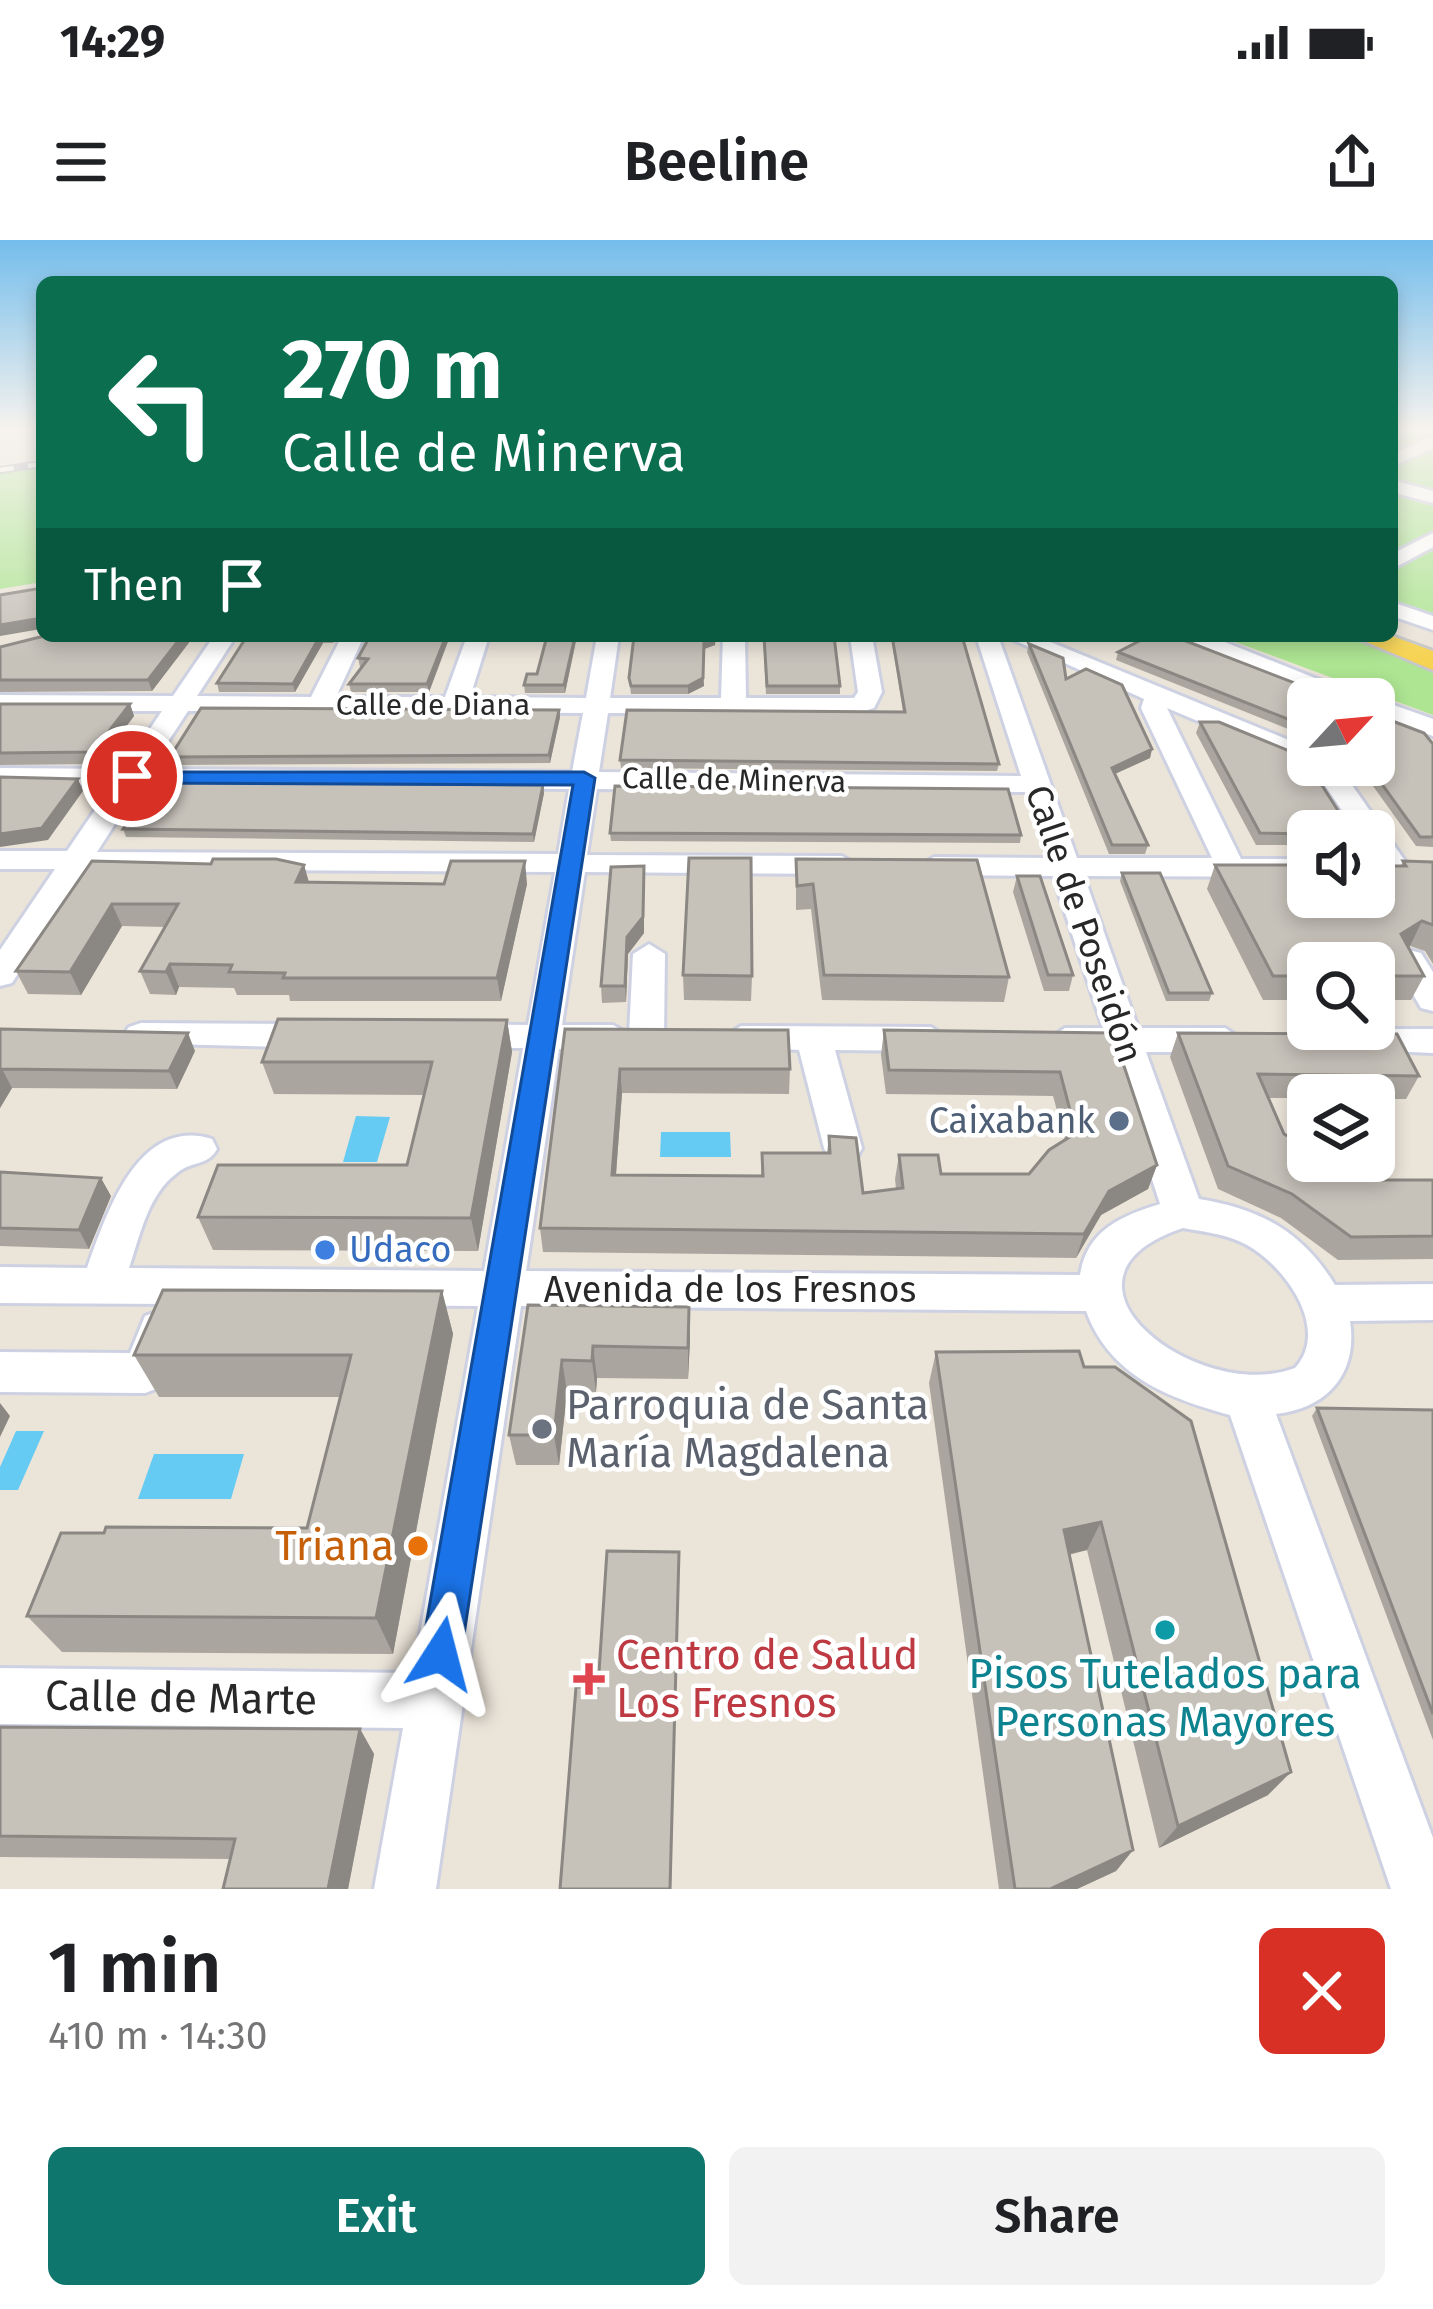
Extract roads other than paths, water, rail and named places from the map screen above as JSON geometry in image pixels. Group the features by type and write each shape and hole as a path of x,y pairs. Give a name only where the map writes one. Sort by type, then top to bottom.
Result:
{"main road":[{"path":"1398,625 1433,632"},
{"path":"1398,627 1433,642"},
{"path":"1385,642 1433,657"},
{"path":"1397,642 1433,657"}],"street":[{"path":"1398,560 1427,548"},
{"path":"1398,611 1433,623"},
{"path":"0,974 221,642"},
{"path":"319,705 350,642"},
{"path":"455,706 476,642"},
{"path":"405,1889 607,642"},
{"path":"733,707 734,642"},
{"name":"Calle de Diana","path":"0,703 865,704 870,692 862,642"},
{"name":"Calle de Poseidón","path":"989,642 1183,1212"},
{"path":"1030,642 1287,749"},
{"path":"1206,642 1300,678"},
{"path":"1158,695 1154,708 1231,868"},
{"path":"1395,714 1433,728"},
{"name":"Calle de Minerva","path":"0,776 1037,784"},
{"path":"0,860 1287,868"},
{"path":"1395,868 1433,868"},
{"path":"646,1038 650,954"},
{"path":"1409,960 1433,1000"},
{"path":"94,1035 352,1036"},
{"path":"423,1036 961,1039"},
{"path":"830,1039 820,1075 838,1108 843,1148"},
{"path":"1030,1040 1266,1040"},
{"path":"1395,1041 1433,1041"},
{"path":"101,1286 153,1168 172,1153 198,1149"},
{"path":"1183,1212 1229,1220 1269,1238 1304,1267 1327,1303 1333,1337 1321,1370 1294,1391 1248,1400 1201,1392 1153,1368 1117,1332 1100,1293 1101,1260 1116,1236 1145,1218 1183,1212"},
{"name":"Avenida de los Fresnos","path":"0,1285 1100,1293"},
{"path":"0,1372 146,1373 176,1286"},
{"path":"1327,1303 1433,1302"},
{"path":"1248,1400 1417,1885"},
{"name":"Calle de Marte","path":"0,1696 434,1701"}],"water":[{"path":"356,1116 390,1117 377,1162 343,1162"},
{"path":"661,1132 730,1132 731,1157 660,1157"},
{"path":"16,1431 44,1431 18,1490 0,1490 0,1467"},
{"path":"154,1454 244,1454 231,1499 138,1499"}],"place":[{"name":"Caixabank","path":"1119,1121"},
{"name":"Udaco","path":"325,1250"},
{"name":"Parroquia de Santa María Magdalena","path":"542,1429"},
{"name":"Triana","path":"418,1546"},
{"name":"Pisos Tutelados para Personas Mayores","path":"1165,1630"},
{"name":"Centro de Salud Los Fresnos","path":"589,1679"}]}
